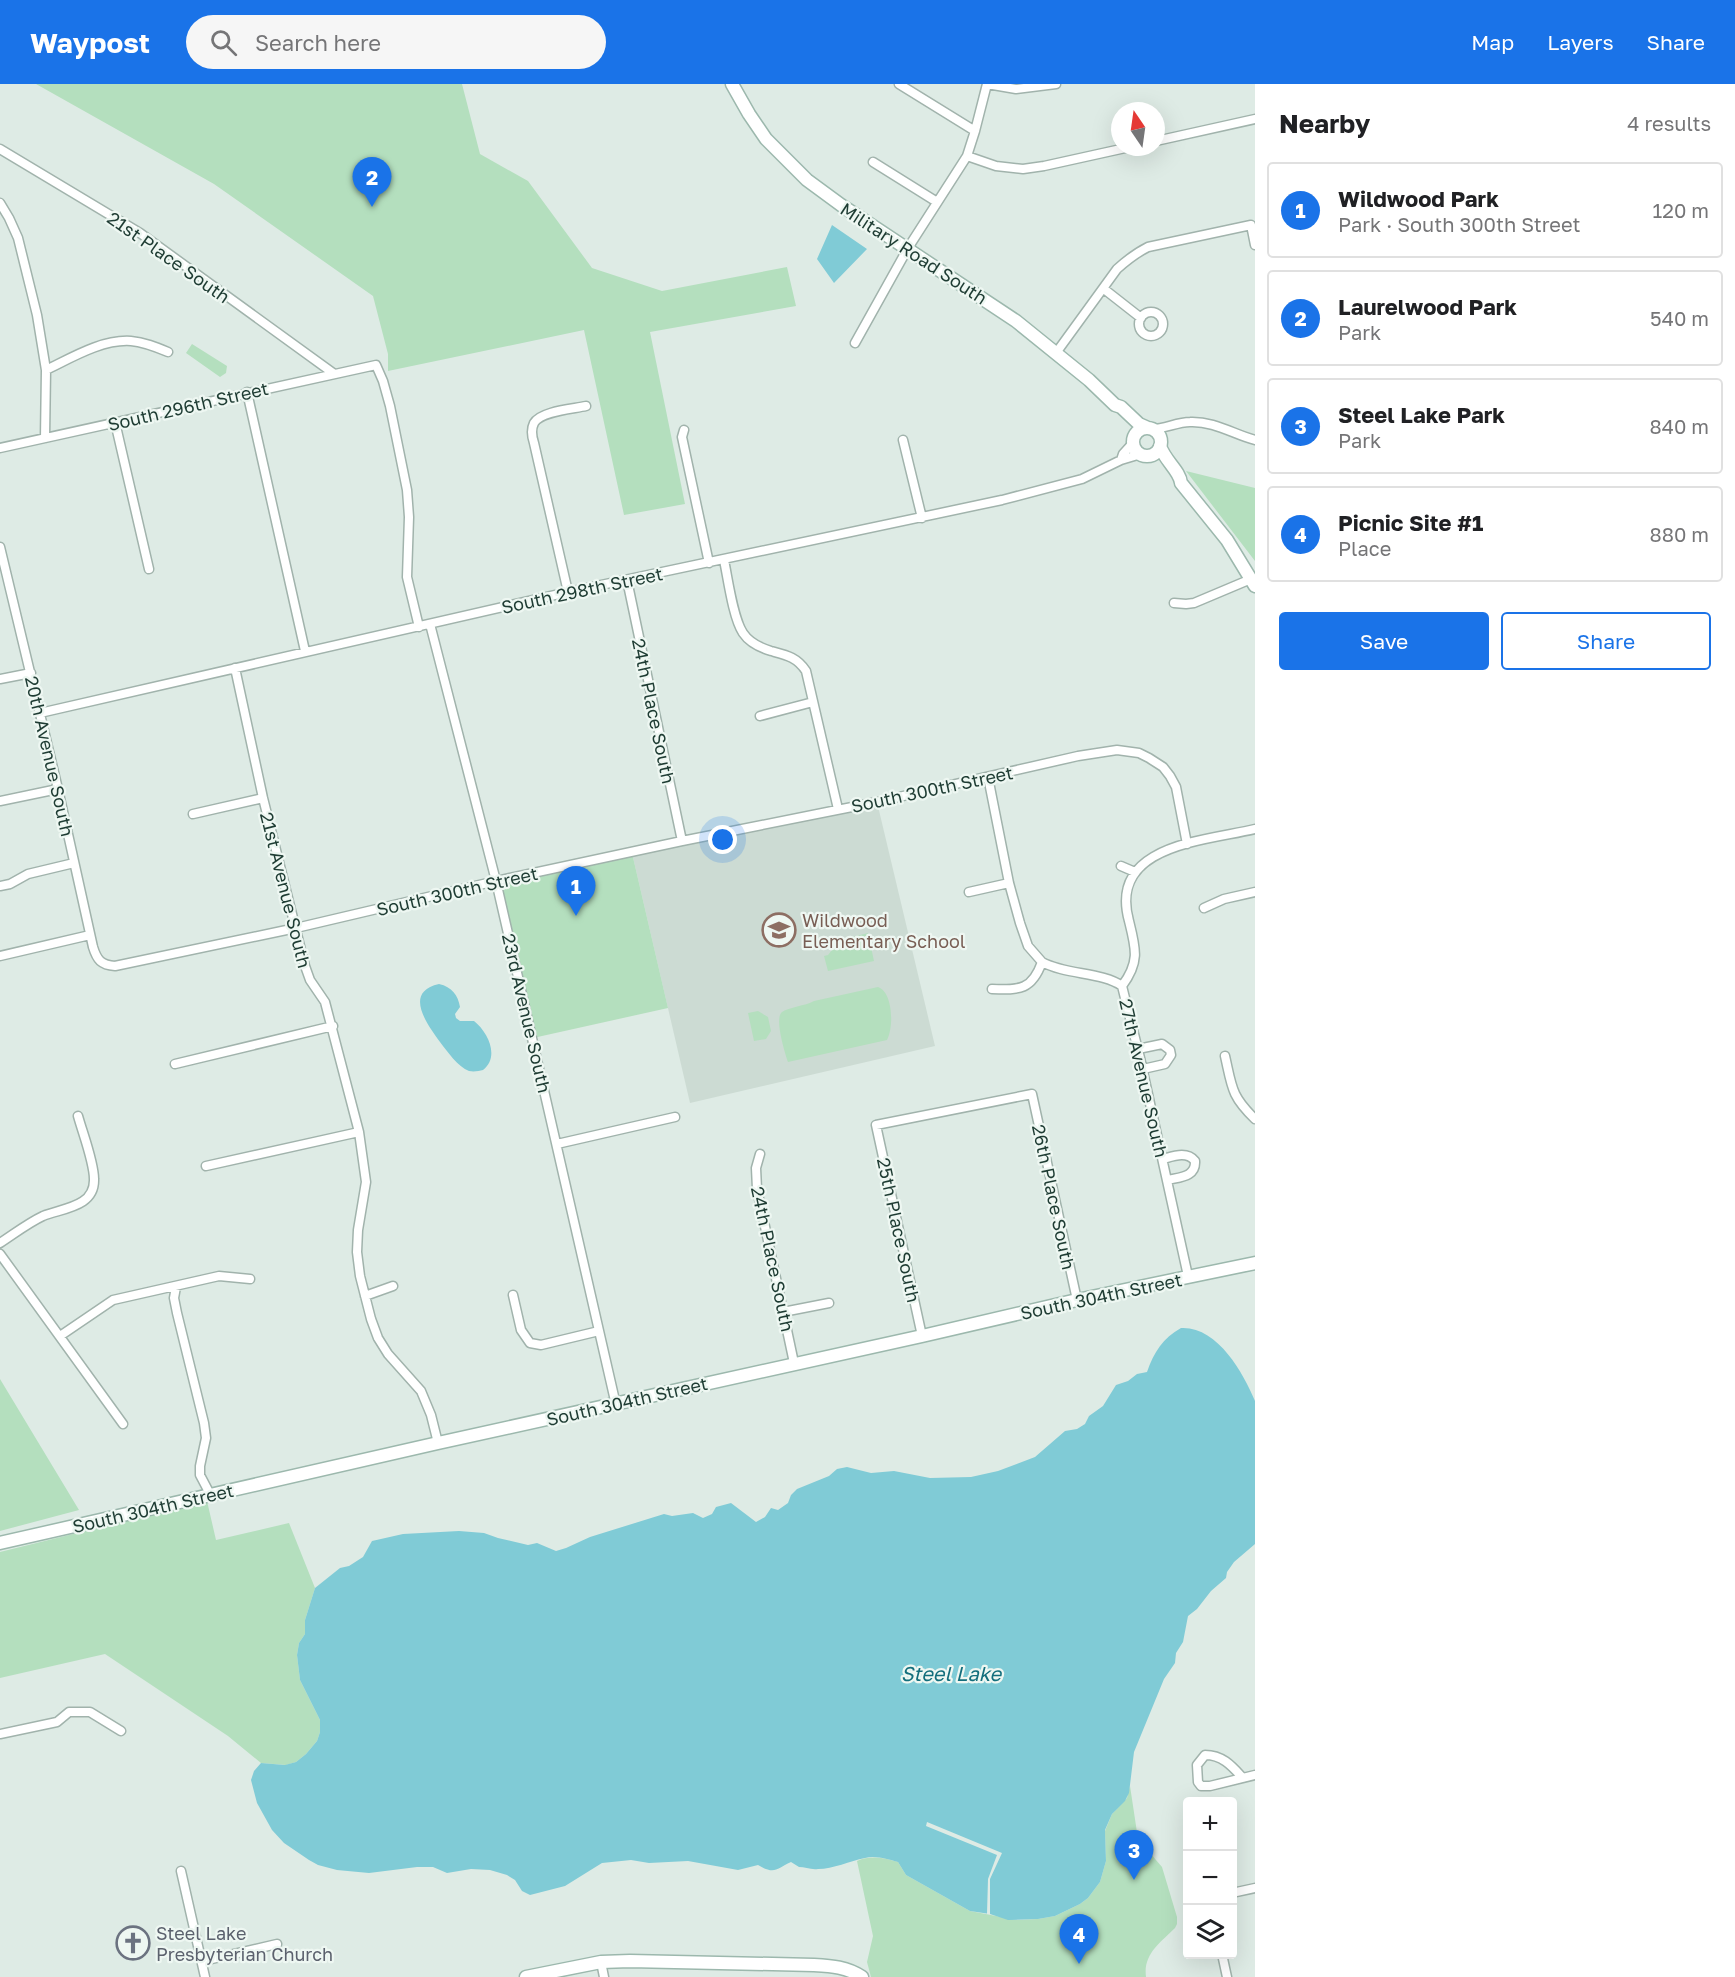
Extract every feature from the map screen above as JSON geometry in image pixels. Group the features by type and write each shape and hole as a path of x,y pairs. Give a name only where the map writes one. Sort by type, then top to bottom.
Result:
{"street":[{"name":"Military Road South","path":"732,84 756,124 776,150 828,196 1016,321 1089,380 1115,405 1121,407 1139,424 1150,428"},
{"path":"899,84 975,131"},
{"path":"855,343 908,248 967,156 987,84 1010,89 1056,84"},
{"path":"1165,139 1255,119"},
{"name":"21st Place South","path":"0,150 140,233 333,374"},
{"path":"967,156 996,166 1023,169 1111,151"},
{"path":"873,162 937,202"},
{"path":"0,203 15,229 37,315 46,370 45,438"},
{"path":"1056,353 1117,269 1126,260 1148,247 1251,225 1255,245"},
{"path":"1104,289 1141,318"},
{"path":"46,370 82,353 114,342 140,342 168,352"},
{"name":"South 296th Street","path":"0,448 376,365 390,406 406,490 409,517 408,577 419,627"},
{"path":"247,393 304,651"},
{"name":"Military Road South","path":"1115,405 1116,412 1128,425 1133,441"},
{"path":"568,592 532,432 534,423 540,417 586,406"},
{"path":"115,422 149,569"},
{"path":"1181,483 1174,481 1155,460 1134,448 1133,441 1137,431 1190,422 1209,423 1255,440"},
{"path":"1144,455 1155,453 1166,431 1172,426"},
{"path":"1150,428 1158,433 1168,462 1180,476 1181,483 1227,540 1253,583 1199,601 1186,604 1174,603"},
{"path":"684,430 682,437 709,563"},
{"path":"903,440 922,518"},
{"name":"South 298th Street","path":"1121,460 1133,441"},
{"name":"South 298th Street","path":"40,713 568,592 922,518 1065,485 1094,475 1121,460 1144,455"},
{"name":"20th Avenue South","path":"0,547 58,789 90,935 96,957 101,963"},
{"path":"724,560 738,623 744,635 764,648 792,657 807,671 838,809"},
{"name":"24th Place South","path":"627,580 682,841"},
{"name":"23rd Avenue South","path":"430,624 496,881 616,1405"},
{"name":"21st Avenue South","path":"235,668 262,798 296,928 310,980 325,1002 333,1026 359,1132 366,1182 358,1230 357,1252 365,1296 382,1346 393,1362 413,1380 421,1391 431,1415 438,1443"},
{"path":"0,679 31,673"},
{"path":"760,716 813,702"},
{"name":"South 300th Street","path":"101,963 115,966 296,928 496,881 1078,756 1117,750 1138,753 1163,767 1170,776 1176,787 1187,844"},
{"path":"988,777 1009,883 1026,942 1031,951 1042,962 1066,971 1112,981 1122,986"},
{"path":"0,801 58,789"},
{"path":"193,814 262,798"},
{"path":"1121,866 1135,872 1157,854 1187,844 1255,829"},
{"path":"0,886 17,881 28,874 74,863"},
{"name":"27th Avenue South","path":"1135,872 1128,885 1125,900 1136,952 1135,965 1122,986 1143,1069 1188,1276"},
{"path":"969,892 1009,883"},
{"path":"1204,908 1224,899 1255,892"},
{"path":"0,956 90,935"},
{"path":"992,989 1014,990 1030,984 1042,962"},
{"path":"175,1064 333,1026"},
{"path":"1138,1049 1162,1044 1170,1050 1171,1055 1165,1064 1143,1069"},
{"path":"1225,1056 1234,1094 1240,1105 1255,1119"},
{"name":"26th Place South","path":"876,1125 1032,1095 1077,1300"},
{"path":"0,1243 42,1217 80,1204 89,1197 93,1190 94,1176 78,1116"},
{"path":"556,1144 675,1117"},
{"name":"25th Place South","path":"876,1125 922,1336"},
{"path":"206,1166 359,1132"},
{"name":"24th Place South","path":"760,1154 756,1168 756,1185 794,1363"},
{"path":"1163,1159 1184,1154 1195,1161 1195,1168 1190,1174 1167,1179"},
{"path":"0,1254 123,1424"},
{"name":"South 304th Street","path":"0,1544 210,1494 616,1405 794,1363 1255,1263"},
{"path":"60,1336 113,1300 219,1276 250,1279"},
{"path":"365,1296 393,1286"},
{"path":"176,1287 174,1298 206,1438 200,1475 210,1494"},
{"path":"513,1295 521,1330 530,1343 541,1344 599,1331"},
{"path":"783,1312 829,1303"},
{"path":"0,1734 57,1722 69,1712 90,1712 121,1731"},
{"path":"1242,1777 1230,1764 1211,1755 1205,1755 1197,1766 1198,1782 1201,1786 1255,1775"},
{"path":"181,1871 205,1977"},
{"path":"1237,1892 1255,1888"},
{"path":"203,1961 277,1944"},
{"path":"1223,1959 1227,1977"},
{"path":"526,1977 601,1962 630,1961 814,1965 843,1967 862,1977"},
{"path":"601,1962 604,1977"}],"shaded area":[{"name":"Wildwood Elementary School","path":"877,802 935,1046 690,1103 632,853"}],"green space":[{"path":"36,84 462,84 480,154 528,181 592,268 662,291 787,267 796,306 650,332 685,504 624,515 584,330 388,371 388,354 373,296 214,184"},
{"path":"192,344 227,366 226,373 220,377 186,353"},
{"path":"1186,471 1255,488 1255,561"},
{"path":"632,853 668,1008 533,1038 496,881"},
{"path":"868,933 874,961 828,971 824,956 828,955 840,940"},
{"path":"878,987 887,996 891,1010 891,1027 887,1040 788,1062 779,1021 782,1012 814,1001"},
{"path":"758,1011 768,1017 771,1031 766,1039 754,1041 748,1013"},
{"path":"0,1379 79,1510 0,1531"},
{"path":"207,1501 216,1540 289,1523 315,1588 305,1620 305,1634 299,1643 297,1655 300,1680 320,1720 320,1732 317,1741 296,1762 286,1765 261,1763 228,1736 105,1654 0,1678 0,1552"},
{"path":"1130,1786 1138,1839 1162,1867 1177,1917 1175,1928 1150,1955 1146,1977 871,1977 867,1962 873,1936 857,1861 883,1858 898,1862 906,1875 970,1911 1017,1920 1055,1916 1088,1898 1100,1882 1106,1861 1105,1831 1112,1814 1127,1798"}],"water":[{"path":"832,225 867,249 834,283 817,259"},
{"path":"439,984 451,989 458,999 460,1007 455,1014 456,1018 460,1021 474,1021 484,1031 490,1045 491,1058 483,1070 469,1071 461,1066 440,1042 424,1018 420,1001 422,994 428,988"},
{"name":"Steel Lake","path":"1181,1328 1194,1329 1206,1334 1217,1343 1236,1365 1255,1401 1255,1544 1234,1562 1226,1578 1188,1616 1183,1642 1176,1653 1175,1663 1164,1679 1134,1752 1129,1793 1125,1801 1112,1814 1105,1830 1106,1861 1100,1882 1088,1898 1080,1904 1055,1916 1008,1920 970,1911 906,1875 898,1862 873,1857 830,1868 815,1869 799,1867 791,1862 772,1870 758,1865 738,1870 688,1861 649,1863 631,1860 602,1863 565,1886 530,1895 522,1891 515,1880 507,1875 490,1870 471,1869 447,1873 433,1867 417,1867 369,1873 337,1870 318,1865 284,1843 272,1830 257,1803 251,1780 254,1771 261,1763 285,1765 296,1762 317,1741 320,1732 320,1720 300,1680 297,1655 299,1643 305,1634 305,1620 315,1588 340,1568 349,1566 363,1557 372,1541 403,1534 459,1531 484,1533 528,1545 537,1543 556,1551 590,1537 664,1514 672,1516 693,1513 703,1518 712,1514 716,1507 731,1503 756,1522 765,1517 771,1508 778,1510 788,1503 791,1495 797,1489 829,1476 837,1469 847,1467 871,1473 894,1471 930,1478 971,1477 998,1471 1035,1457 1065,1431 1077,1429 1085,1424 1089,1416 1103,1406 1116,1385 1128,1381 1137,1374 1147,1372 1160,1346"}],"pier":[{"path":"927,1822 1002,1853 990,1879 990,1914 987,1914 988,1879 997,1855 926,1826"}],"place":[{"name":"Laurelwood Park","path":"372,207"},
{"name":"Wildwood Park","path":"576,916"},
{"name":"Wildwood Elementary School","path":"779,930"},
{"name":"Steel Lake Park","path":"1134,1880"},
{"name":"Steel Lake Presbyterian Church","path":"133,1943"},
{"name":"Picnic Site #1","path":"1079,1964"}]}
